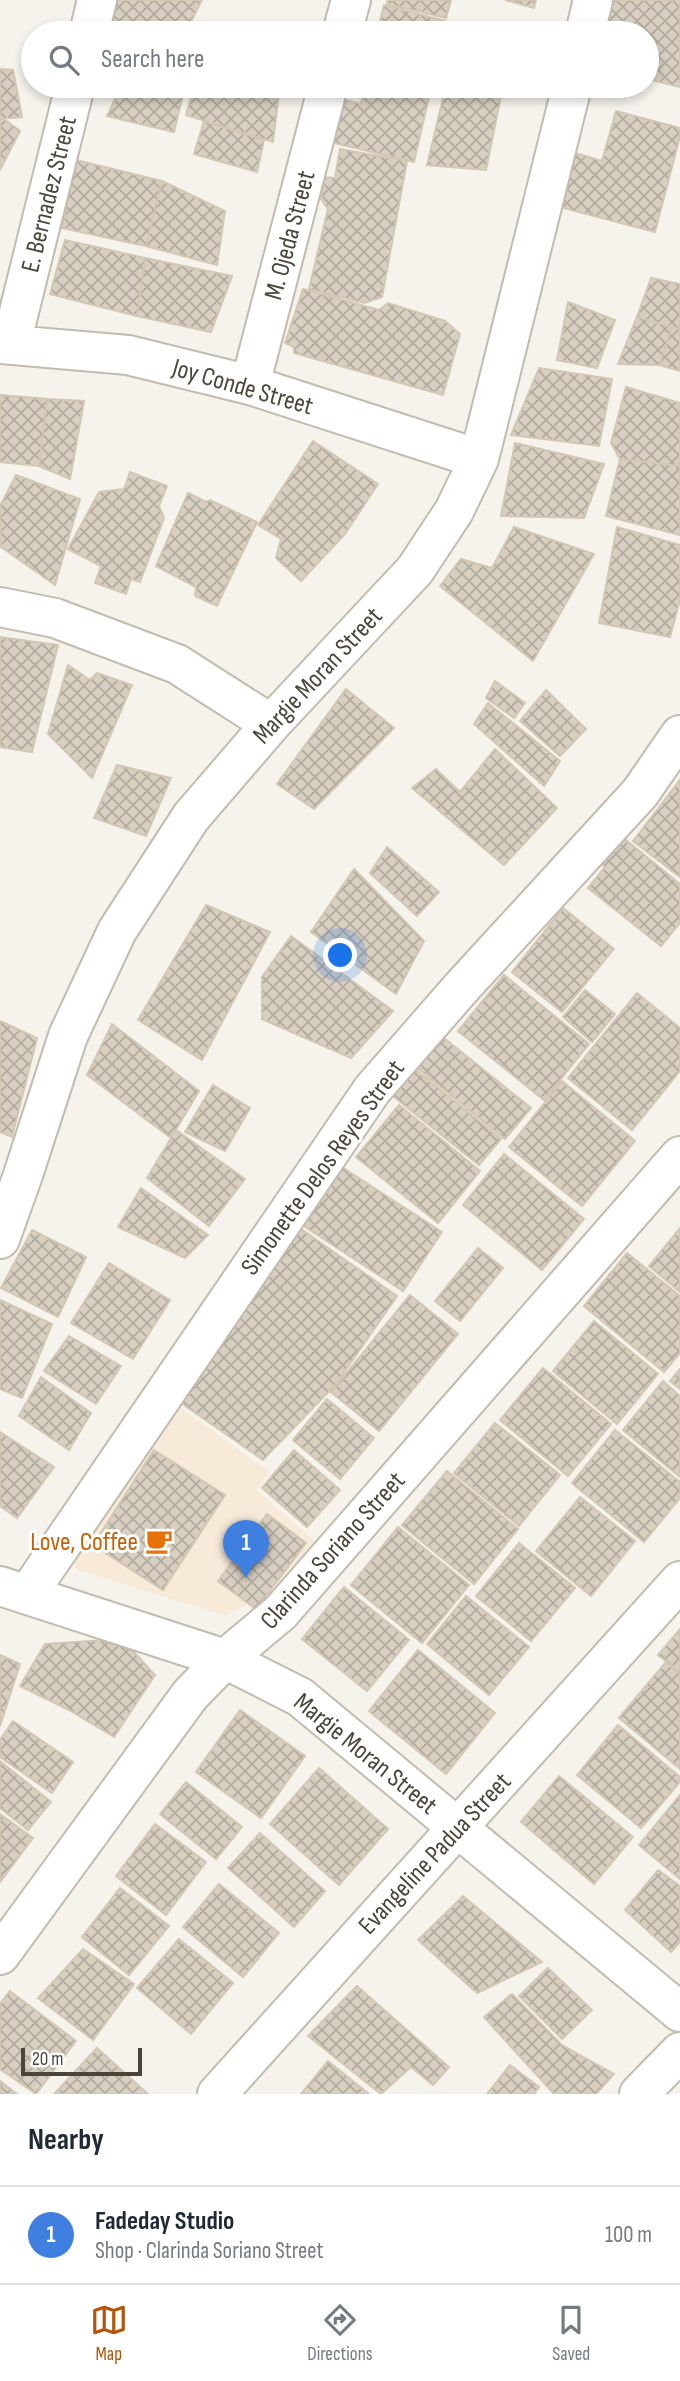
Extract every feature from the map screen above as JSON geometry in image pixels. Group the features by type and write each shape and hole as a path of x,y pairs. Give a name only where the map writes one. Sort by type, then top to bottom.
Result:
{"street":[{"path":"92,21 97,0"},
{"path":"345,21 351,0"},
{"path":"588,21 593,0"},
{"name":"E. Bernadez Street","path":"5,344 72,98"},
{"name":"M. Ojeda Street","path":"250,385 325,98"},
{"name":"Margie Moran Street","path":"0,1239 68,1035 117,931 191,817 271,724 415,569 454,511 479,459 569,98"},
{"name":"Joy Conde Street","path":"5,344 128,355 250,385 479,459"},
{"path":"0,607 55,618 177,664 271,724"},
{"name":"Simonette Delos Reyes Street","path":"14,1590 372,1090 470,977 640,793 680,735"},
{"name":"Clarinda Soriano Street","path":"1,1950 190,1695 225,1659 280,1613 680,1156"},
{"name":"Evangeline Padua Street","path":"217,2094 680,1581"},
{"name":"Margie Moran Street","path":"14,1590 225,1659 300,1697 680,2012"},
{"path":"639,2094 680,2052"}],"shaded area":[{"path":"174,1403 270,1472 256,1490 315,1541 269,1592 226,1616 78,1570 73,1564 71,1555"}],"building":[{"path":"118,0 202,0 191,21 109,20"},
{"path":"388,0 451,0 446,18 387,4"},
{"path":"505,0 536,0 534,8"},
{"path":"612,0 680,0 680,87 659,82 659,21 605,21"},
{"path":"384,5 445,21 380,21"},
{"path":"0,69 13,70 22,117 0,119"},
{"path":"115,98 182,98 174,132 107,116"},
{"path":"191,98 278,98 273,142 186,115"},
{"path":"337,98 361,104 362,98 429,98 414,162 326,141"},
{"path":"443,98 501,98 486,170 427,165"},
{"path":"616,111 680,128 655,232 560,207 575,153 602,161"},
{"path":"0,119 20,131 0,170"},
{"path":"204,121 264,140 257,172 194,154"},
{"path":"340,149 407,161 382,297 364,303 309,289 328,209 321,199 325,177 335,178"},
{"path":"76,160 162,181 146,246 62,228"},
{"path":"162,181 225,211 217,265 146,246"},
{"path":"65,240 145,258 137,316 50,294"},
{"path":"145,258 232,276 211,332 137,316"},
{"path":"651,278 680,284 680,329 637,317"},
{"path":"303,289 379,310 388,303 445,321 460,334 443,395 294,353 294,347 285,343"},
{"path":"568,302 615,320 597,368 557,360"},
{"path":"637,317 672,327 659,365 618,364"},
{"path":"672,327 680,329 680,371 659,365"},
{"path":"539,368 612,379 599,446 511,435"},
{"path":"626,387 680,403 680,466 620,459 611,443"},
{"path":"0,395 47,399 39,466 0,462"},
{"path":"47,399 84,401 70,479 39,466"},
{"path":"313,441 378,484 345,534 301,581 276,558 281,539 258,525"},
{"path":"515,443 604,464 584,518 501,516"},
{"path":"620,459 680,466 680,535 606,516"},
{"path":"130,472 167,486 159,506 164,518 140,582 131,579 126,594 95,583 101,566 68,549 99,492 124,489"},
{"path":"16,475 80,499 55,585 1,547 0,506"},
{"path":"188,493 257,522 217,606 195,596 196,587 156,566"},
{"path":"514,527 594,554 533,661 440,586 461,559 492,568"},
{"path":"617,527 680,545 680,599 670,637 599,623"},
{"path":"0,637 58,645 32,752 0,747"},
{"path":"68,665 90,680 97,673 132,685 92,778 48,734"},
{"path":"495,681 525,703 514,718 486,698"},
{"path":"346,689 394,728 314,809 277,784"},
{"path":"546,690 586,729 560,756 520,721"},
{"path":"488,703 560,761 544,786 474,724"},
{"path":"495,749 557,808 504,865 412,788 436,769 460,792"},
{"path":"117,765 171,778 146,836 94,818"},
{"path":"680,780 680,877 633,841"},
{"path":"621,836 680,884 680,923 661,946 588,888 605,867 599,862"},
{"path":"387,847 439,892 417,916 370,873"},
{"path":"354,869 424,941 396,994 311,932"},
{"path":"206,905 270,932 202,1060 138,1020"},
{"path":"563,908 614,949 562,1012 512,972"},
{"path":"291,936 393,1011 351,1058 262,1019 262,977"},
{"path":"504,975 589,1044 544,1100 458,1031"},
{"path":"585,990 615,1014 592,1042 563,1017"},
{"path":"637,993 680,1028 680,1071 632,1130 568,1078"},
{"path":"0,1021 37,1038 12,1137 0,1132"},
{"path":"112,1024 199,1091 171,1138 87,1075"},
{"path":"429,1026 531,1108 505,1139 404,1057"},
{"path":"405,1061 501,1139 479,1165 383,1088"},
{"path":"562,1081 635,1141 582,1206 509,1147"},
{"path":"213,1085 250,1108 225,1151 185,1132"},
{"path":"399,1105 480,1171 438,1223 356,1157"},
{"path":"176,1130 245,1179 209,1226 147,1178"},
{"path":"504,1154 584,1219 542,1270 463,1205"},
{"path":"328,1158 442,1232 403,1291 290,1217"},
{"path":"141,1188 208,1235 185,1258 118,1227"},
{"path":"291,1222 397,1296 336,1384 263,1460 171,1396"},
{"path":"680,1228 680,1292 649,1266"},
{"path":"32,1230 86,1257 58,1317 1,1288"},
{"path":"478,1248 503,1268 460,1321 435,1301"},
{"path":"627,1253 680,1296 680,1353 664,1372 584,1306"},
{"path":"109,1263 170,1300 133,1359 71,1323"},
{"path":"410,1295 458,1334 379,1431 331,1392"},
{"path":"0,1300 52,1324 22,1398 0,1389"},
{"path":"594,1321 658,1374 617,1424 553,1371"},
{"path":"69,1336 121,1366 96,1404 44,1371"},
{"path":"543,1368 611,1424 568,1476 500,1420"},
{"path":"680,1369 680,1389 670,1381"},
{"path":"41,1377 91,1413 69,1450 19,1416"},
{"path":"663,1381 680,1396 680,1477 623,1430"},
{"path":"327,1399 374,1438 340,1479 293,1440"},
{"path":"495,1423 560,1475 519,1526 454,1473"},
{"path":"615,1430 680,1482 680,1498 644,1542 572,1483"},
{"path":"0,1432 54,1467 17,1518 0,1506"},
{"path":"154,1450 225,1495 163,1590 93,1545"},
{"path":"294,1450 340,1490 307,1527 262,1488"},
{"path":"447,1471 518,1529 474,1584 402,1525"},
{"path":"580,1497 635,1541 591,1596 536,1551"},
{"path":"267,1514 306,1543 256,1609 218,1581"},
{"path":"398,1527 469,1585 422,1643 351,1585"},
{"path":"519,1543 575,1588 531,1641 476,1596"},
{"path":"344,1587 409,1640 367,1691 302,1639"},
{"path":"466,1596 529,1647 489,1695 427,1644"},
{"path":"680,1629 680,1672 658,1655"},
{"path":"122,1639 155,1675 114,1737 69,1710 20,1686 45,1644"},
{"path":"418,1650 495,1713 446,1774 369,1711"},
{"path":"0,1655 20,1664 0,1726"},
{"path":"666,1662 680,1673 680,1769 619,1718"},
{"path":"240,1710 305,1756 261,1818 196,1772"},
{"path":"13,1721 73,1762 52,1793 0,1757 0,1740"},
{"path":"618,1725 680,1777 680,1782 641,1828 577,1775"},
{"path":"0,1761 51,1802 28,1830 0,1808"},
{"path":"319,1768 388,1829 339,1885 270,1824"},
{"path":"559,1776 633,1837 594,1884 521,1822"},
{"path":"186,1782 242,1827 216,1859 160,1814"},
{"path":"680,1795 680,1879 639,1845"},
{"path":"0,1814 33,1838 0,1882"},
{"path":"155,1824 206,1862 166,1915 116,1876"},
{"path":"260,1833 325,1891 294,1927 228,1868"},
{"path":"658,1870 680,1886 680,1942 671,1952 625,1910"},
{"path":"219,1884 279,1933 243,1977 183,1927"},
{"path":"120,1888 169,1926 129,1975 82,1937"},
{"path":"463,1896 542,1962 477,1993 418,1940"},
{"path":"179,1939 233,1983 191,2034 137,1988"},
{"path":"83,1949 134,1984 93,2040 38,1998"},
{"path":"548,1968 592,2010 562,2039 519,1996"},
{"path":"357,1986 449,2067 433,2085 411,2067 381,2094 308,2036"},
{"path":"10,1991 76,2041 36,2094 0,2069 0,2004"},
{"path":"512,1994 562,2045 614,2074 596,2094 554,2094 484,2017"},
{"path":"97,2048 148,2094 54,2094"},
{"path":"328,2061 369,2094 301,2094"},
{"path":"510,2065 539,2087 534,2094 487,2094"},
{"path":"0,2081 17,2094 0,2094"}],"place":[{"name":"Love, Coffee","path":"159,1541"},
{"name":"Fadeday Studio","path":"246,1578"}]}
